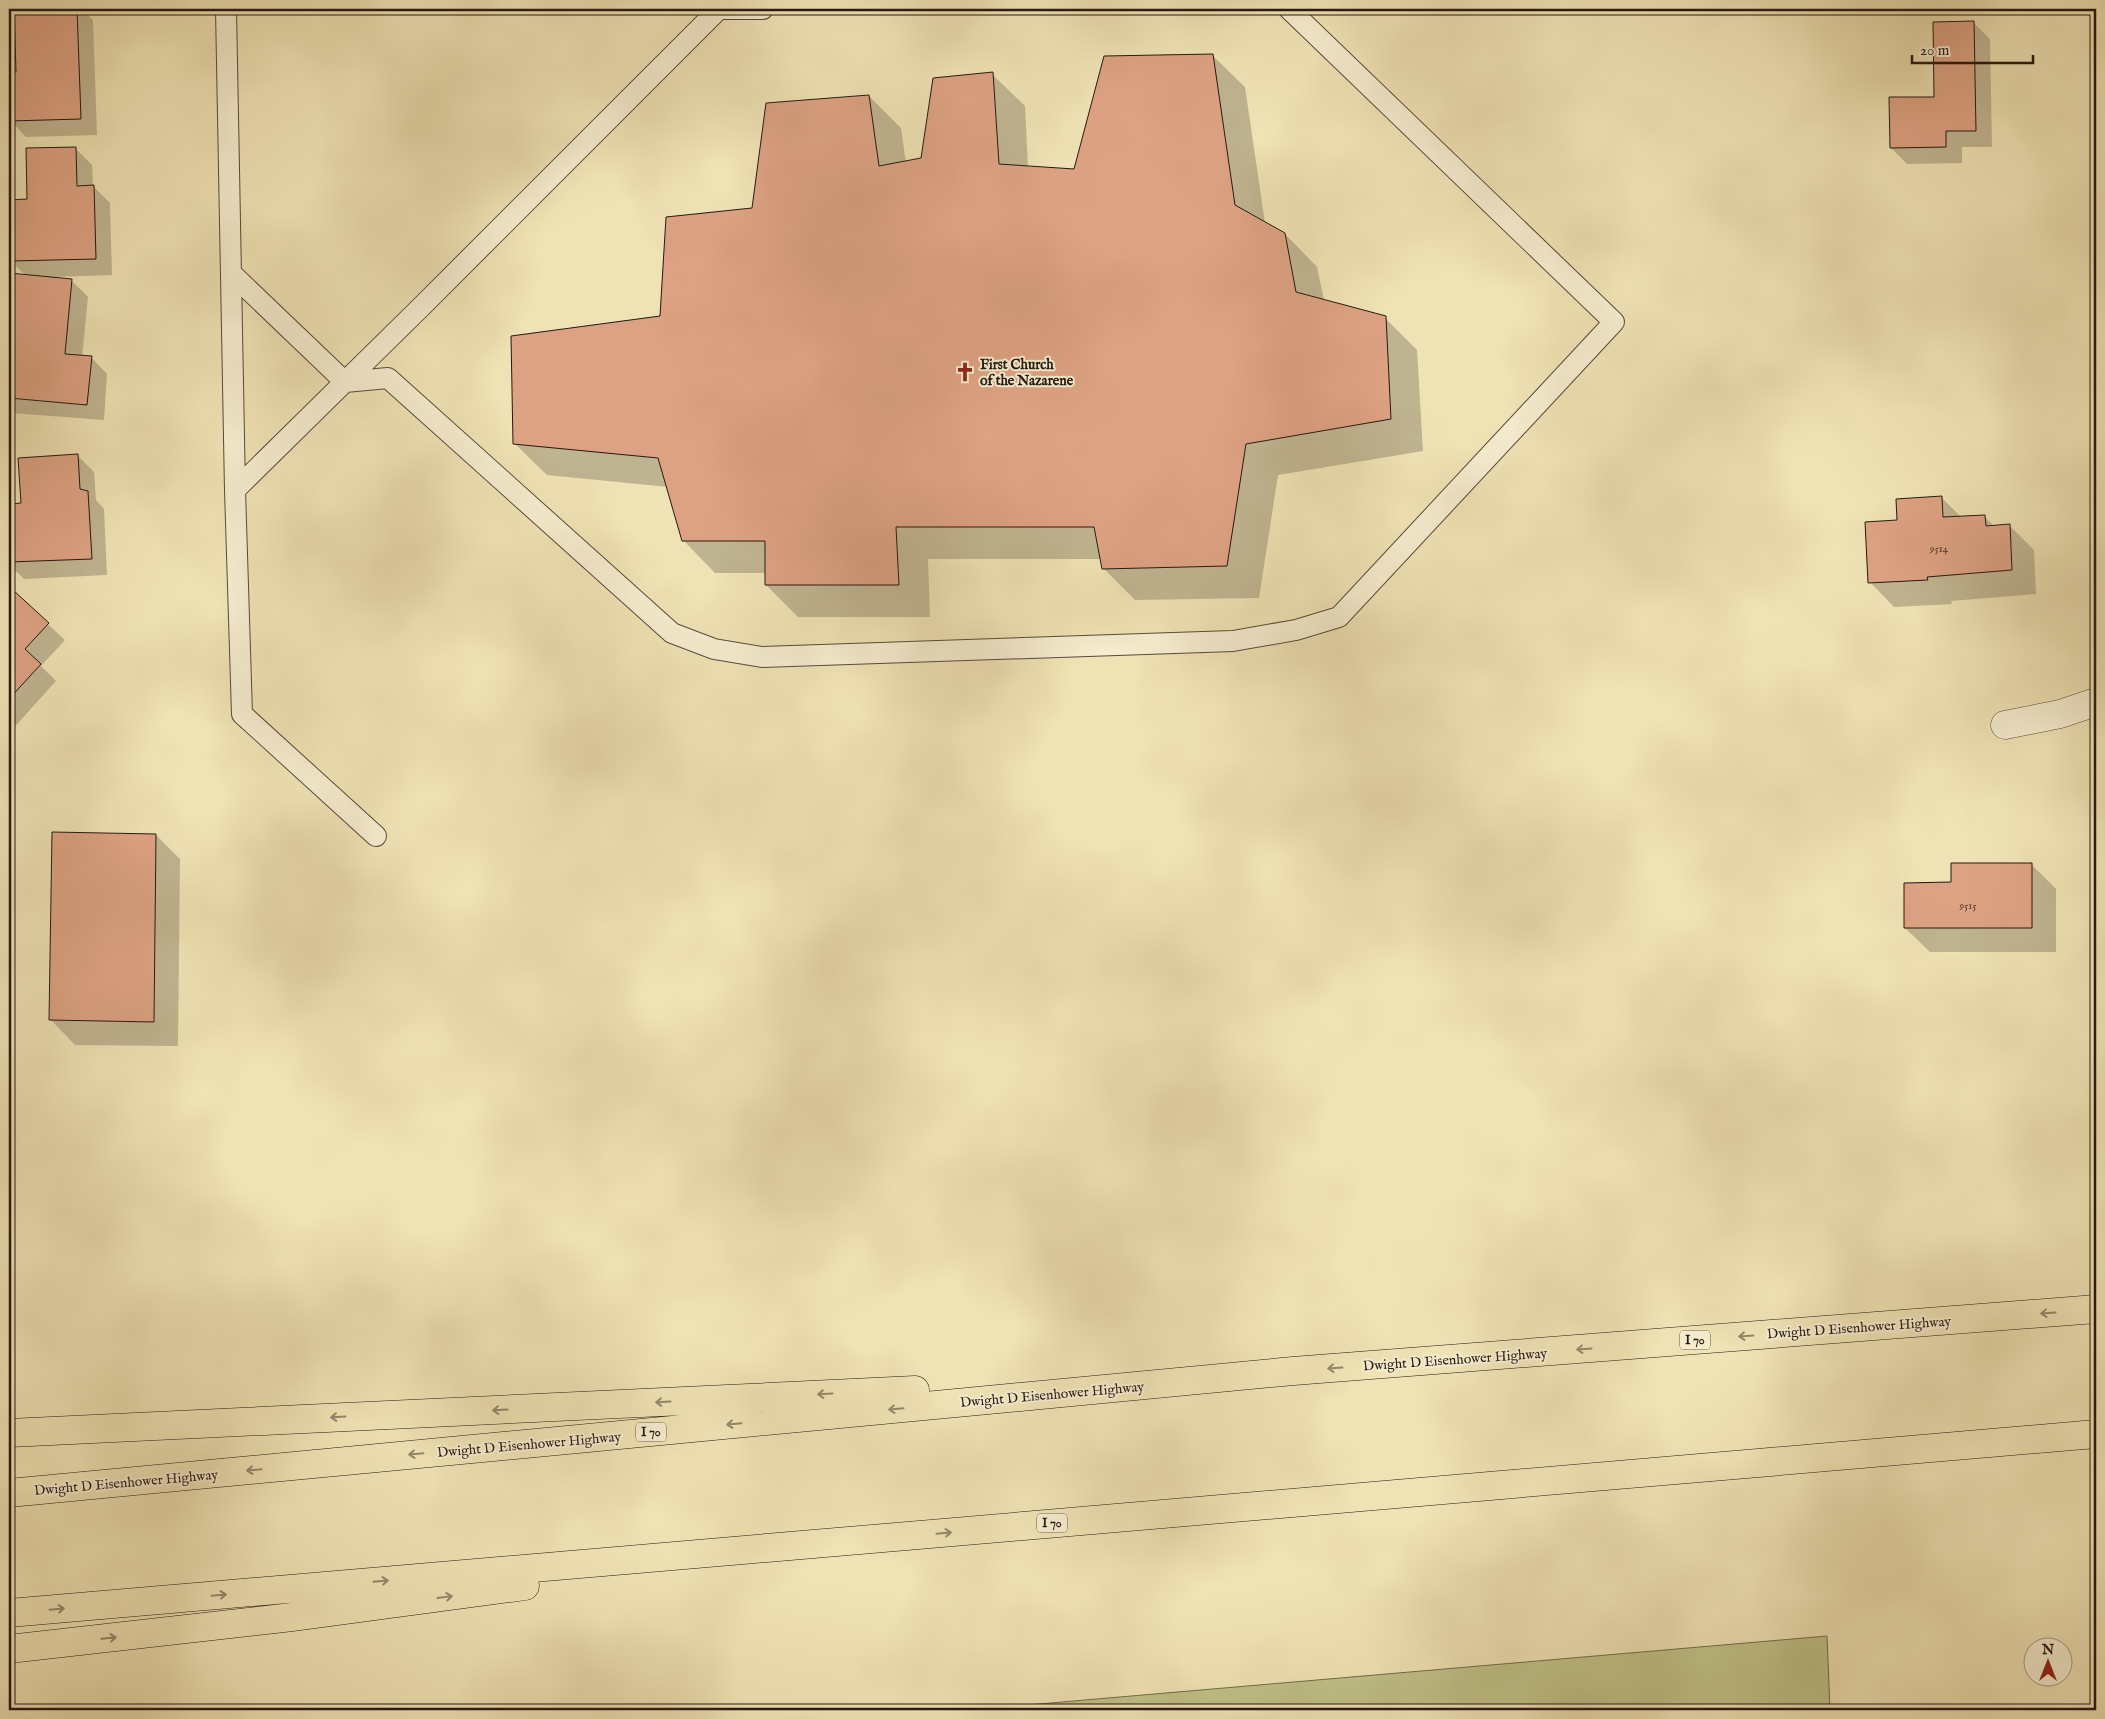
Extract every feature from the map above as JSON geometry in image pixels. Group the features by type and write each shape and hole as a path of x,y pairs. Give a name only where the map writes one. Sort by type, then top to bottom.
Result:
{"highway":[{"name":"Dwight D Eisenhower Highway","path":"9,1493 1293,1372 2096,1309"},
{"path":"9,1433 1293,1372"},
{"name":"I 70","path":"9,1613 2096,1434"},
{"path":"9,1649 292,1617 908,1536"}],"street":[{"path":"2005,725 2060,714 2096,702"}],"lane":[{"path":"226,9 235,490 242,714 376,836"},
{"path":"235,490 719,9 763,9"},
{"path":"231,273 345,382 388,378 672,633 714,649 762,657 1233,640 1296,630 1339,617 1614,322 1289,9"}],"green space":[{"path":"1827,1636 1830,1710 969,1710 1804,1638"}],"building":[{"path":"14,9 77,9 81,119 9,121 9,72 16,72"},
{"path":"1974,21 1976,131 1946,131 1946,147 1890,148 1889,97 1934,97 1933,22"},
{"path":"1213,54 1235,205 1285,233 1296,292 1386,316 1391,419 1246,444 1227,566 1102,569 1094,527 896,527 899,585 765,585 765,541 682,541 658,458 513,444 511,336 660,316 666,217 752,208 766,103 869,95 879,166 921,158 933,78 993,72 999,164 1074,169 1104,56"},
{"path":"76,147 77,186 94,185 96,259 10,261 9,200 27,199 26,148"},
{"path":"9,273 72,279 65,354 92,356 87,405 9,398"},
{"path":"78,454 80,489 88,491 92,559 9,562 9,504 21,503 18,458"},
{"path":"1942,496 1943,517 1985,515 1986,526 2010,524 2012,570 1927,577 1928,580 1868,583 1865,522 1897,520 1896,499"},
{"path":"13,590 49,623 25,649 41,664 9,699 9,594"},
{"path":"52,832 156,834 154,1022 49,1020"},
{"path":"1951,863 2032,863 2032,928 1904,928 1904,883 1951,882"}],"place":[{"name":"First Church of the Nazarene","path":"965,372"}]}
